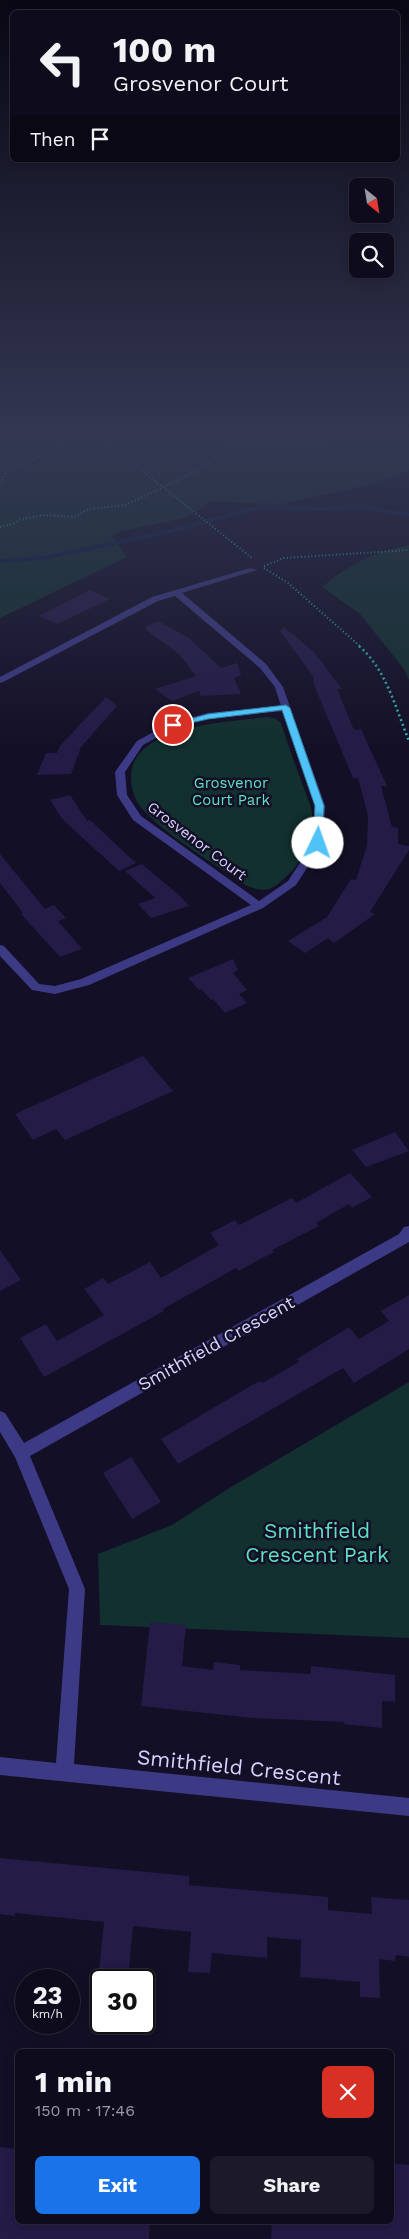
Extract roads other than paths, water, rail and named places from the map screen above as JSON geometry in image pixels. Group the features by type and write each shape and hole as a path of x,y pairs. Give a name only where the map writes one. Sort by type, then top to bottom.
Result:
{"street":[{"path":"0,680 155,599 253,570"},
{"path":"0,949 36,988 55,990 85,982 259,906 292,883 318,843 320,806 279,687 263,666 177,593"},
{"name":"Grosvenor Court","path":"259,906 138,818 122,795 120,772 140,743 173,725 208,716 286,708"},
{"name":"Smithfield Crescent","path":"21,1453 404,1238 409,1231"},
{"path":"0,1418 21,1453 77,1589 64,1772"},
{"name":"Smithfield Crescent","path":"0,1766 409,1807"}],"waterway":[{"path":"0,561 44,558 122,541"}],"park label":[{"name":"Grosvenor Court Park","path":"231,792"},
{"name":"Smithfield Crescent Park","path":"317,1542"}]}
